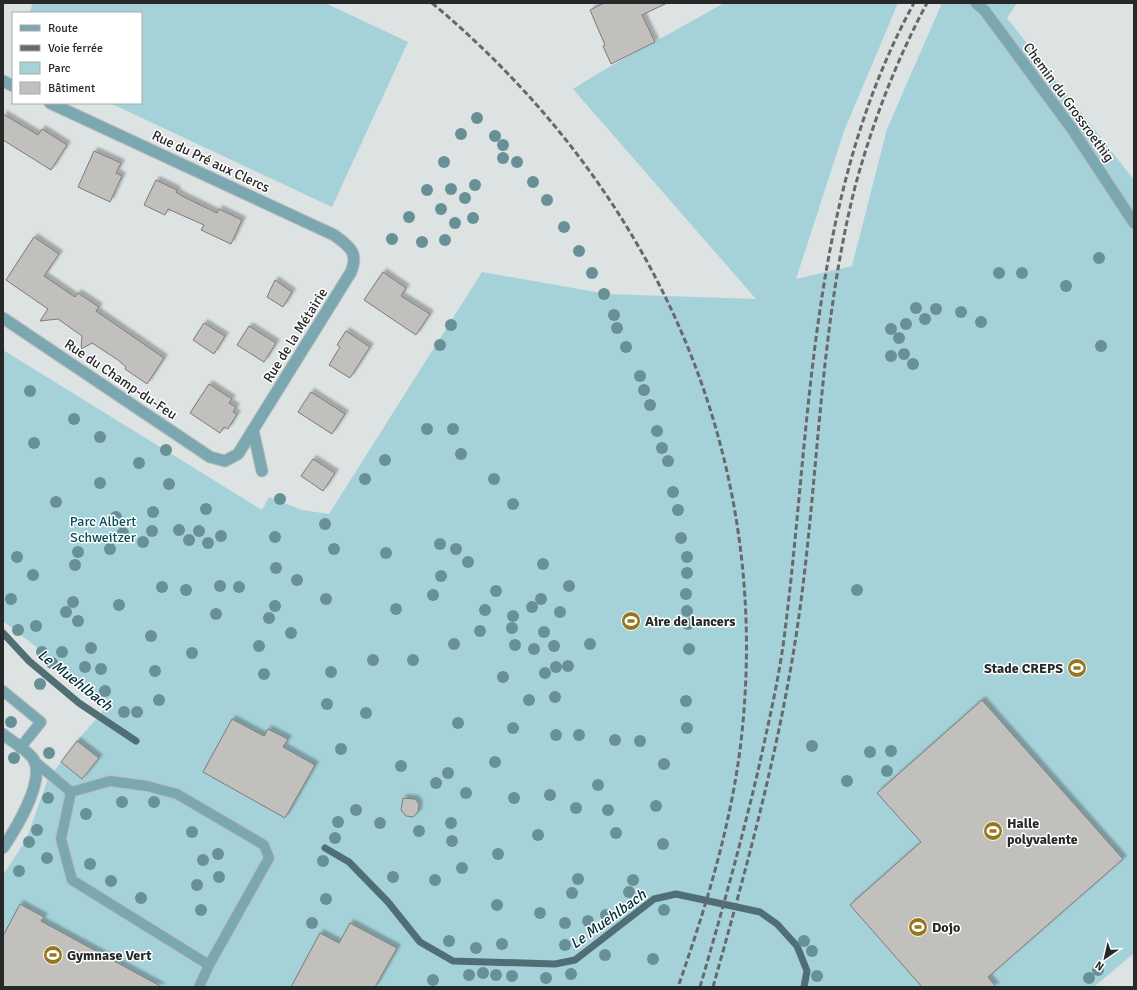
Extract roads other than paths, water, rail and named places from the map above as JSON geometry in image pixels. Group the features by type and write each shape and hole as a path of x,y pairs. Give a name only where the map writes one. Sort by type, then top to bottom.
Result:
{"street":[{"name":"Chemin du Grossroethig","path":"976,3 987,7 1072,129 1134,223"},
{"path":"3,81 12,86"},
{"name":"Rue du Pré aux Clercs","path":"52,104 334,235 346,244 354,254"},
{"name":"Rue de la Métairie","path":"225,461 238,454 253,430 351,272 354,264 354,254"},
{"name":"Rue du Champ-du-Feu","path":"3,318 210,457 225,461"},
{"path":"253,430 262,471"},
{"path":"3,734 34,761 36,774 32,794 16,828 3,848"}],"lane":[{"path":"3,691 41,722 20,748"},
{"path":"34,761 71,792"},
{"path":"71,792 110,781 147,786 177,794 264,845 269,858 209,965 199,987"},
{"path":"71,792 61,839 72,880 209,965"}],"waterway":[{"name":"Le Muehlbach","path":"3,633 29,661 79,703 136,741"},
{"name":"Le Muehlbach","path":"325,848 349,862 388,902 420,942 453,961 555,964 575,960 654,899 676,894 760,912 777,924 797,946 807,971 804,987"}],"railway":[{"path":"432,3 508,74 575,151 632,235 678,324 713,418 736,516 746,617 743,722 734,790 719,856 700,922 678,987"},
{"path":"700,987 745,825 778,677 793,564 809,400 819,317 833,236 852,156 879,78 914,3"},
{"path":"713,987 740,891 764,795 794,650 807,549 828,341 835,289 855,187 877,116 905,47 927,3"}],"place":[{"name":"Aire de lancers","path":"631,621"},
{"name":"Stade CREPS","path":"1077,668"},
{"name":"Halle polyvalente","path":"993,831"},
{"name":"Dojo","path":"918,927"},
{"name":"Gymnase Vert","path":"53,955"}],"park label":[{"name":"Parc Albert Schweitzer","path":"103,530"}]}
